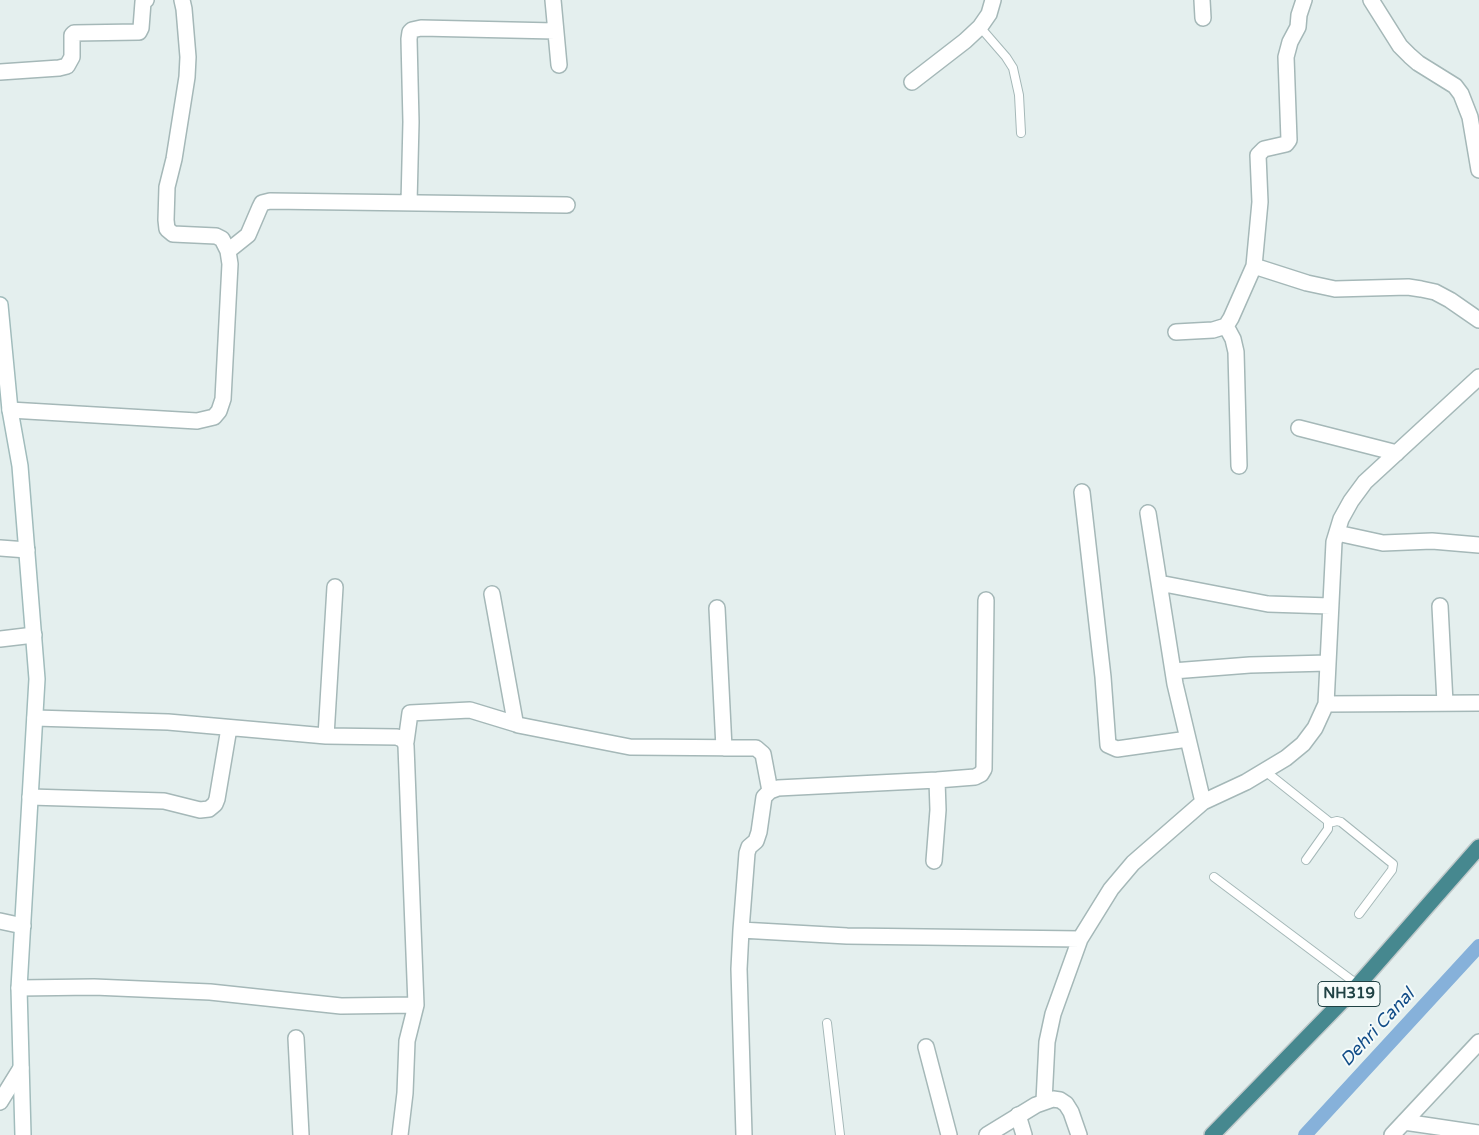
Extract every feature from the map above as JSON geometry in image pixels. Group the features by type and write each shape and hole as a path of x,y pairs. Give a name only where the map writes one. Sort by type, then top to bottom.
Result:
{"highway":[{"name":"NH319","path":"1212,1135 1358,985 1479,847"}],"street":[{"path":"0,72 67,66 72,56 72,35 76,33 139,32 143,2 146,0"},
{"path":"10,410 197,421 214,417 220,411 223,399 230,264 228,251 222,239 216,236 173,234 167,229 167,187 179,130 188,63 182,0"},
{"path":"553,0 559,64"},
{"path":"912,82 980,27 989,14 992,0"},
{"path":"1202,0 1203,18"},
{"path":"1176,332 1212,330 1226,326 1254,266 1260,202 1258,155 1264,149 1286,144 1289,140 1286,57 1290,42 1297,30 1304,0"},
{"path":"1371,0 1400,46 1418,63 1455,86 1461,94 1470,117 1478,160"},
{"path":"410,203 410,32 420,28 555,31"},
{"path":"228,251 248,235 260,207 266,202 567,206"},
{"path":"1254,266 1307,283 1335,289 1422,288 1450,300 1479,320"},
{"path":"0,305 10,410 20,466 37,679 19,988 23,1135"},
{"path":"1226,326 1233,339 1236,352 1239,466"},
{"path":"1044,1100 1047,1042 1053,1014 1080,939 1111,890 1133,863 1203,802 1265,771 1286,758 1303,744 1314,728 1326,704 1334,542 1341,519 1350,500 1365,482 1479,377"},
{"path":"1299,428 1397,453"},
{"path":"1082,492 1103,677 1108,746 1117,749 1188,739"},
{"path":"1148,513 1173,671 1203,802"},
{"path":"1337,533 1382,543 1432,541 1479,545"},
{"path":"0,548 27,550"},
{"path":"1159,583 1268,604 1330,606"},
{"path":"326,736 335,587"},
{"path":"492,594 516,724"},
{"path":"744,1135 739,969 741,930 747,853 758,838 763,801 767,793 778,788 937,780 975,777 983,772 986,600"},
{"path":"1440,606 1446,703"},
{"path":"717,608 724,748"},
{"path":"0,639 34,635"},
{"path":"1173,671 1250,665 1328,663"},
{"path":"1326,704 1479,703"},
{"path":"400,1135 405,1093 407,1041 416,1005 406,742 410,713 470,710 516,724 630,747 756,748 761,751 770,791"},
{"path":"35,718 168,722 326,736 398,737 406,742"},
{"path":"30,797 164,801 200,810 209,810 218,799 229,728"},
{"path":"934,860 938,810 937,780"},
{"path":"0,921 23,926"},
{"path":"741,930 847,936 1080,939"},
{"path":"19,988 94,988 210,992 342,1006 416,1005"},
{"path":"296,1038 301,1135"},
{"path":"1392,1135 1479,1042"},
{"path":"926,1047 949,1135"},
{"path":"0,1102 21,1068"},
{"path":"987,1135 1044,1100 1053,1099 1060,1100 1066,1104 1071,1112 1079,1135"},
{"path":"1018,1115 1024,1135"},
{"path":"1404,1122 1479,1132"}],"lane":[{"path":"980,27 1013,68 1019,95 1021,133"},
{"path":"1265,771 1326,818 1329,823"},
{"path":"1329,823 1341,822 1393,864 1392,870 1359,914"},
{"path":"1306,860 1325,834 1329,823"},
{"path":"1214,877 1358,985"},
{"path":"827,1022 840,1135"}],"waterway":[{"name":"Dehri Canal","path":"1305,1135 1479,946"}]}
